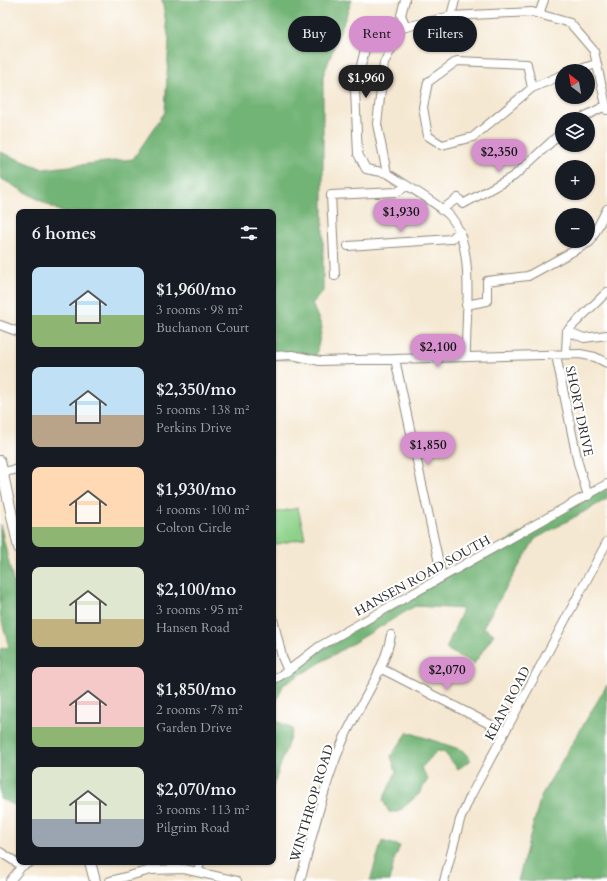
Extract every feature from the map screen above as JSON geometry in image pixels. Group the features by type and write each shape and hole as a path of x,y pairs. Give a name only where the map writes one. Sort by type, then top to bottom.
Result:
{"main road":[{"path":"0,461 16,534"},
{"path":"91,865 95,881"}],"street":[{"path":"405,0 401,15 406,27"},
{"path":"455,0 451,16 532,12 570,23 594,51 606,108 595,113"},
{"path":"539,14 544,0"},
{"path":"387,173 377,124 384,63 402,28 413,25"},
{"path":"364,52 355,90 358,154 366,169 387,173 407,186 448,215 460,231 467,256 466,357"},
{"path":"532,88 527,64 457,61 428,82 423,107 428,136 442,145 473,137 532,88 555,78"},
{"path":"441,210 458,198 463,204 471,201 514,176 555,138"},
{"path":"335,276 331,195 397,192 407,186"},
{"path":"466,305 487,301 487,281 528,276 590,242 607,209"},
{"path":"348,246 451,239 460,231"},
{"path":"566,354 567,331 607,292"},
{"path":"0,325 16,331"},
{"path":"567,331 584,338 607,335"},
{"name":"SHORT DRIVE","path":"556,354 578,464 588,496"},
{"path":"276,356 292,355 320,361 566,354 589,355 607,363"},
{"path":"395,359 442,578"},
{"path":"3,472 16,470"},
{"name":"HANSEN ROAD SOUTH","path":"276,678 288,672 320,646 607,484"},
{"name":"KEAN ROAD","path":"444,881 460,820 471,795 607,542"},
{"path":"276,632 282,657 288,672"},
{"name":"WINTHROP ROAD","path":"300,881 331,772 340,747 388,652 391,635"},
{"path":"380,668 505,732"},
{"path":"0,852 16,862"},
{"path":"198,871 199,865"},
{"path":"10,881 22,866"},
{"path":"110,881 160,869 198,871 237,881"}],"green space":[{"path":"162,0 352,0 341,29 341,16 288,16 288,52 332,52 323,76 323,291 312,304 322,327 315,361 276,359 276,209 56,209 0,178 0,152 43,169 133,159 165,112 169,40"},
{"path":"607,483 607,499 535,539 483,627 494,634 474,664 446,649 463,609 415,606 283,685 276,703 276,676"},
{"path":"298,508 305,538 276,544 276,512"},
{"path":"0,524 16,594 16,806 0,799 0,649 9,647 0,615"},
{"path":"607,685 607,881 518,881 541,796"},
{"path":"276,720 293,729 276,778"},
{"path":"408,732 462,750 471,760 458,769 444,752 437,751 421,768 428,779 419,794 398,812 389,812 383,800 396,772 391,756"},
{"path":"382,841 400,846 394,860 390,881 370,881"}]}
